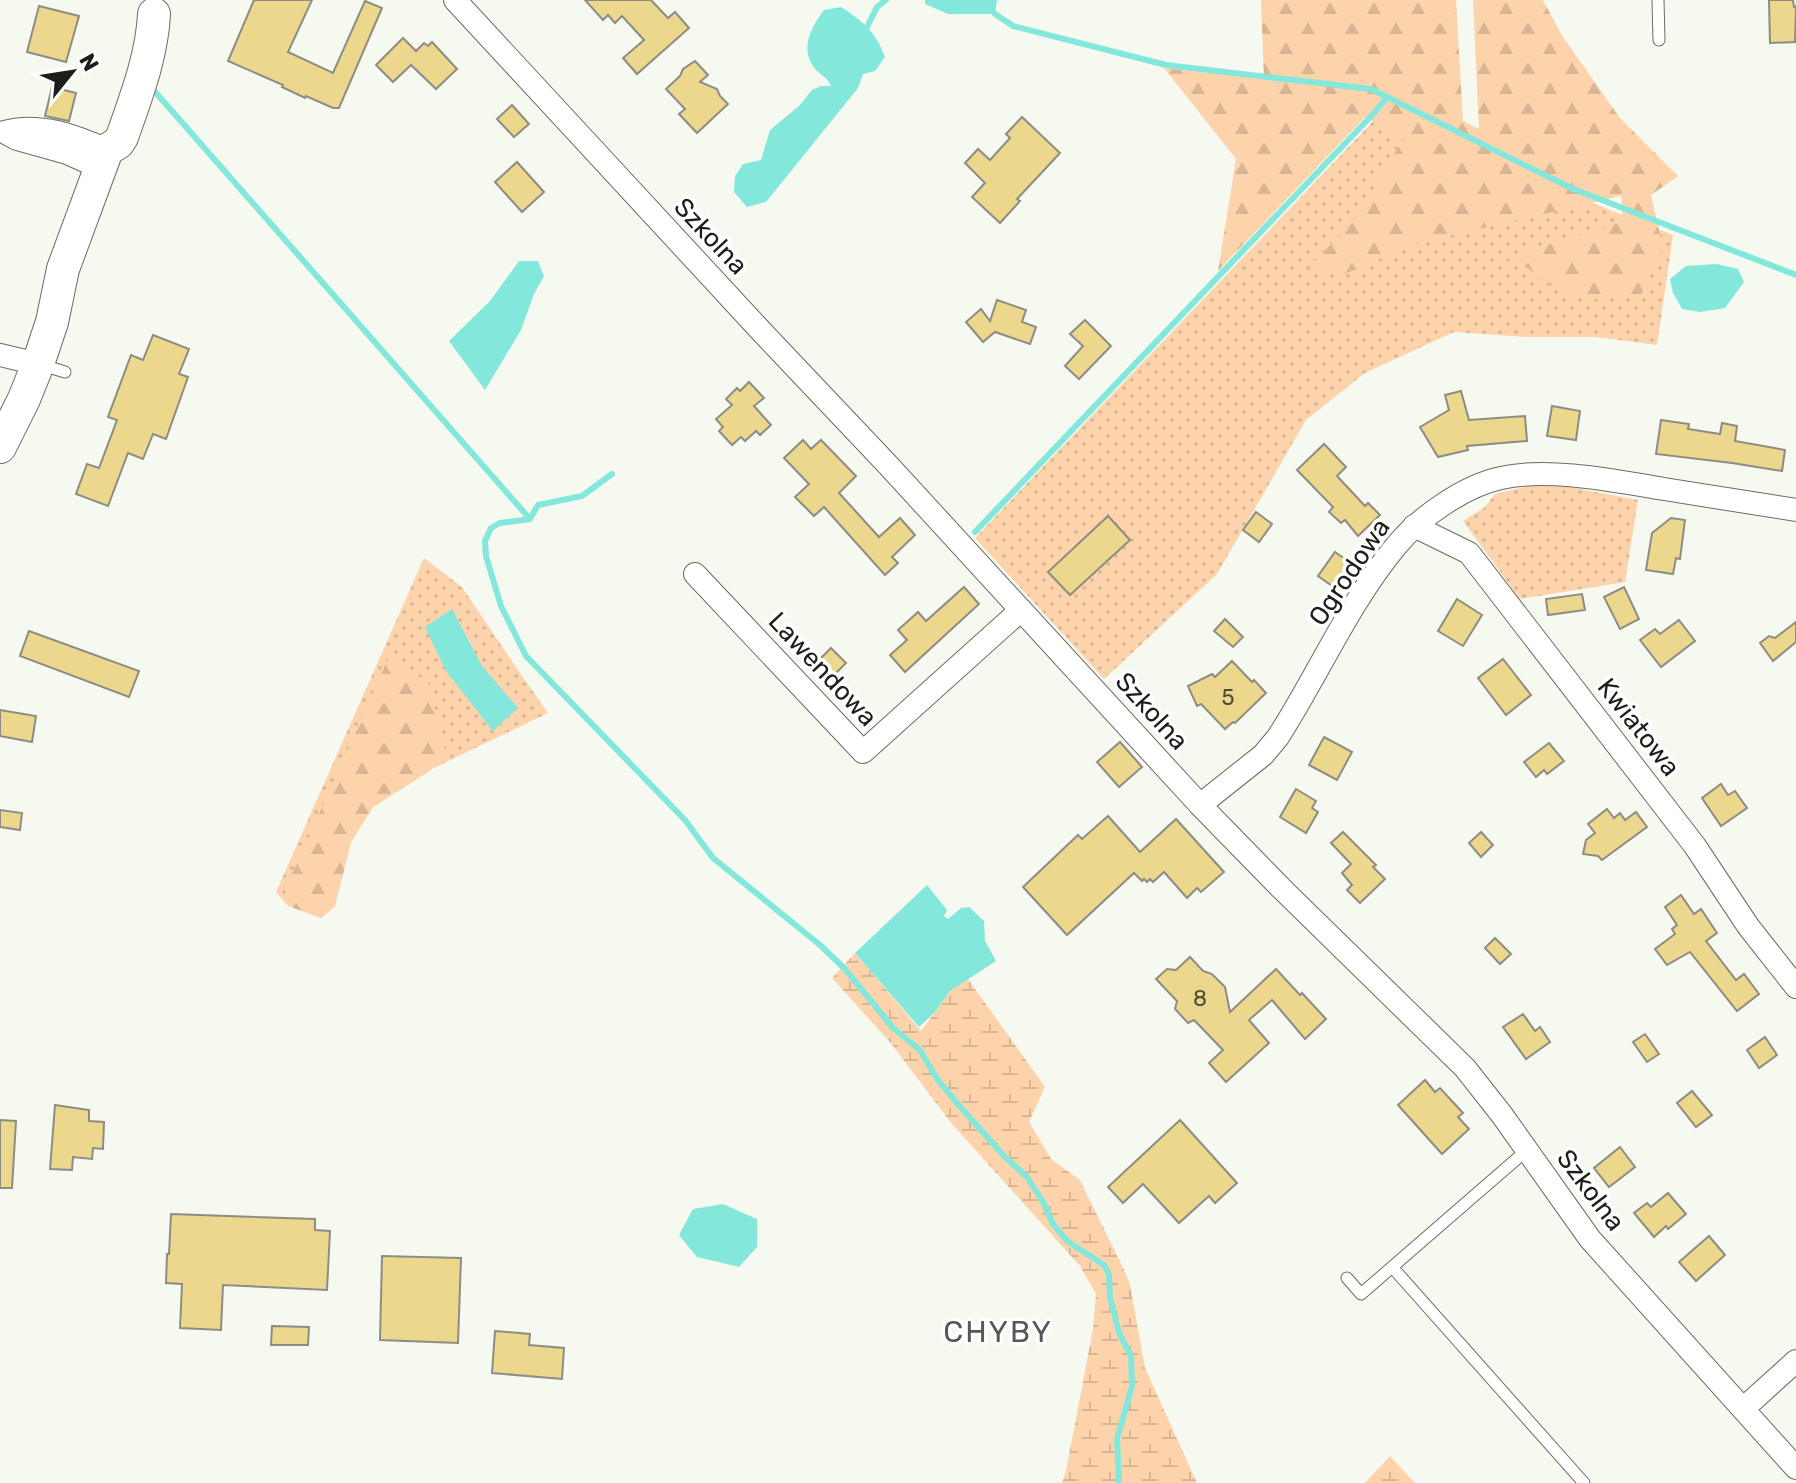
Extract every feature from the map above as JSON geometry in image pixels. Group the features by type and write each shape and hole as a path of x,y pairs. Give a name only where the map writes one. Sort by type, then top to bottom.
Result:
{"street":[{"name":"Szkolna","path":"455,0 1200,805 1465,1068 1590,1239 1796,1468"},
{"path":"0,447 24,399 38,311 63,269 104,159 122,137 133,107 152,37 156,7"},
{"path":"2,132 17,129 59,132 83,139 104,159"},
{"path":"0,410 30,362"},
{"name":"Ogrodowa","path":"1200,805 1263,755 1278,737 1349,615 1396,545 1414,526 1445,503 1471,489 1501,478 1558,475 1796,510"},
{"name":"Kwiatowa","path":"1414,526 1469,553 1695,846 1748,926 1796,987"},
{"name":"Lawendowa","path":"695,574 863,752 1021,610"},
{"path":"1744,1408 1796,1361"}],"lane":[{"path":"1658,0 1659,40"},
{"path":"1347,1278 1361,1294 1527,1150"},
{"path":"1393,1268 1584,1483"}],"green space":[{"path":"1261,0 1456,0 1463,121 1479,129 1473,0 1543,0 1561,34 1620,118 1678,176 1651,195 1663,248 1641,295 1589,300 1562,294 1529,269 1506,258 1623,221 1621,196 1419,243 1344,274 1309,267 1376,198 1375,183 1404,139 1365,117 1218,271 1236,159 1164,68 1264,79"},
{"path":"1382,112 1567,193 1673,235 1657,345 1596,337 1527,337 1454,332 1365,373 1306,420 1217,574 1104,679 975,538"},
{"path":"1553,484 1638,500 1625,582 1520,599 1463,521 1485,507 1495,494"},
{"path":"424,558 462,587 548,713 434,768 373,807 351,842 335,906 321,918 288,906 276,892"},
{"path":"389,657 428,682 445,750 431,770 373,807 351,842 335,906 321,918 288,906 285,890"},
{"path":"855,953 921,1031 950,991 968,979 1045,1087 1029,1122 1051,1159 1080,1180 1123,1268 1130,1284 1145,1368 1197,1483 1062,1483 1093,1329 1096,1294 1080,1266 952,1124 889,1041 832,978"},
{"path":"1390,1456 1415,1483 1365,1483"}],"water":[{"path":"925,0 997,0 995,14 948,14 925,4"},
{"path":"841,7 868,28 885,57 875,71 863,74 858,88 766,202 747,207 734,192 735,176 743,164 761,160 770,130 799,106 812,90 831,86 809,59 808,44 824,10"},
{"path":"519,261 538,261 544,276 521,330 485,390 449,341 490,301"},
{"path":"1717,264 1738,269 1744,282 1725,308 1700,312 1682,309 1673,293 1670,279 1686,266"},
{"path":"452,609 482,666 518,708 493,731 446,671 425,627"},
{"path":"927,885 947,910 944,916 948,919 961,908 969,907 984,921 985,941 996,961 950,991 919,1027 855,953"},
{"path":"723,1204 757,1219 757,1247 739,1267 697,1257 679,1235 693,1209"}],"building":[{"path":"254,0 312,0 288,52 333,73 365,1 382,8 339,108 305,98 228,61"},
{"path":"585,0 651,0 668,18 675,12 689,28 637,74 623,58 644,40 622,16 615,23 608,15 603,20"},
{"path":"1769,0 1793,0 1796,6 1795,42 1770,43"},
{"path":"39,6 79,16 66,62 27,52"},
{"path":"403,38 416,51 424,43 428,46 432,42 457,69 436,89 411,65 393,82 376,65"},
{"path":"695,61 708,75 700,82 717,89 728,104 697,133 679,114 685,109 666,89 683,69"},
{"path":"52,87 76,93 69,121 45,116"},
{"path":"512,105 529,124 514,137 497,119"},
{"path":"1022,117 1060,153 1017,199 1020,201 1000,223 972,197 985,183 965,163 978,149 990,160 1010,138 1006,134"},
{"path":"517,162 544,192 522,212 495,182"},
{"path":"997,300 1026,310 1022,322 1036,327 1030,344 995,332 983,342 966,322 981,309 990,321"},
{"path":"1085,320 1111,346 1079,379 1065,366 1083,346 1070,334"},
{"path":"153,335 189,349 179,374 188,377 166,439 153,434 143,459 128,453 108,506 76,494 87,464 99,468 117,420 108,417 131,355 143,360"},
{"path":"749,382 764,398 754,406 771,425 760,435 756,431 745,441 741,437 732,445 719,431 723,427 716,419 732,405 726,399"},
{"path":"1461,391 1469,420 1525,416 1527,441 1467,446 1468,450 1438,457 1420,427 1449,410 1445,395"},
{"path":"1552,406 1580,411 1576,440 1547,436"},
{"path":"1661,420 1689,424 1688,429 1720,434 1722,423 1737,426 1735,441 1785,450 1782,471 1656,454"},
{"path":"803,440 811,449 821,440 856,476 839,493 879,537 900,518 915,535 892,557 898,563 885,575 824,507 814,516 795,497 809,484 784,458"},
{"path":"1324,444 1346,467 1337,476 1365,506 1368,503 1380,515 1358,536 1345,520 1341,523 1329,512 1333,507 1297,470"},
{"path":"1256,512 1272,524 1259,542 1243,530"},
{"path":"1108,516 1130,540 1070,595 1048,572"},
{"path":"1671,518 1685,520 1680,559 1676,558 1673,574 1646,570 1652,533"},
{"path":"1335,552 1355,566 1338,590 1318,576"},
{"path":"964,587 979,604 905,672 890,655 907,640 898,630 918,612 926,621"},
{"path":"1624,587 1639,619 1620,629 1604,597"},
{"path":"1582,594 1585,610 1548,615 1546,599"},
{"path":"1457,599 1482,615 1463,646 1438,631"},
{"path":"1225,619 1243,637 1233,647 1214,631"},
{"path":"1679,620 1695,641 1661,667 1640,640 1655,629 1660,634"},
{"path":"1796,622 1796,642 1773,661 1760,643 1769,636 1775,638"},
{"path":"29,631 139,671 129,697 20,656"},
{"path":"831,648 846,663 829,680 814,665"},
{"path":"1503,659 1531,695 1506,715 1478,678"},
{"path":"1232,661 1266,693 1225,729 1201,704 1197,706 1188,686 1212,674 1215,677"},
{"path":"0,710 36,716 32,742 0,736"},
{"path":"1324,737 1352,752 1337,780 1309,765"},
{"path":"1120,742 1142,767 1119,787 1097,762"},
{"path":"1549,743 1564,761 1547,774 1544,770 1536,777 1524,762"},
{"path":"1721,784 1728,795 1735,791 1747,808 1721,826 1702,798"},
{"path":"1296,789 1316,801 1312,808 1318,812 1306,833 1280,817"},
{"path":"1607,809 1614,818 1620,813 1625,820 1636,812 1647,827 1602,860 1598,856 1583,854 1586,840 1595,833 1588,824"},
{"path":"0,810 22,813 20,830 0,827"},
{"path":"1108,816 1140,852 1176,819 1224,872 1201,892 1197,888 1187,898 1164,872 1153,882 1150,879 1142,881 1134,873 1067,935 1023,887 1078,835 1082,839"},
{"path":"1343,832 1376,865 1373,867 1385,879 1360,903 1347,890 1352,885 1342,873 1351,864 1331,843"},
{"path":"1481,832 1493,845 1481,857 1469,843"},
{"path":"1681,895 1694,914 1701,909 1717,933 1706,941 1736,980 1744,974 1759,994 1737,1011 1690,952 1667,965 1655,949 1675,934 1672,929 1677,925 1665,907"},
{"path":"1495,938 1511,954 1500,964 1485,948"},
{"path":"1190,957 1225,987 1230,1012 1276,969 1326,1019 1305,1039 1272,1000 1249,1020 1269,1043 1226,1082 1209,1063 1223,1050 1194,1020 1188,1023 1175,1009 1177,1001 1156,979 1167,969 1176,970"},
{"path":"1523,1014 1535,1031 1540,1027 1550,1042 1526,1059 1503,1027"},
{"path":"1645,1034 1659,1054 1647,1062 1633,1042"},
{"path":"1765,1037 1777,1055 1759,1068 1747,1050"},
{"path":"1425,1080 1435,1092 1440,1088 1463,1113 1458,1117 1469,1129 1442,1154 1398,1105"},
{"path":"1692,1091 1712,1115 1696,1127 1677,1103"},
{"path":"55,1105 89,1110 89,1121 104,1122 103,1149 93,1148 92,1159 73,1157 72,1170 50,1169"},
{"path":"0,1120 16,1121 12,1188 0,1188"},
{"path":"1180,1120 1237,1183 1215,1203 1209,1196 1179,1223 1143,1184 1123,1203 1108,1187"},
{"path":"1620,1147 1635,1167 1609,1187 1594,1168"},
{"path":"1668,1193 1686,1214 1654,1237 1634,1213 1647,1203 1651,1207"},
{"path":"171,1214 315,1219 315,1230 330,1231 327,1290 223,1285 221,1330 180,1328 182,1284 166,1283"},
{"path":"1709,1236 1725,1255 1696,1281 1679,1262"},
{"path":"382,1256 461,1258 458,1343 380,1340"},
{"path":"272,1326 309,1327 308,1345 271,1345"},
{"path":"495,1331 530,1334 529,1345 564,1348 562,1379 492,1373"}],"waterway":[{"path":"867,27 877,7 886,0"},
{"path":"995,14 1013,26 1166,65 1371,89 1571,188 1796,275"},
{"path":"150,86 530,519"},
{"path":"975,532 1387,97"},
{"path":"612,474 582,496 538,505 530,519 500,523 491,528 485,541 486,556 501,606 526,656 685,820 713,858 845,969 893,1028 920,1050 937,1079 957,1103 1027,1177 1053,1224 1067,1241 1104,1265 1109,1274 1110,1297 1119,1333 1131,1356 1132,1386 1117,1439 1119,1483"}],"district":[{"name":"CHYBY","path":"998,1332"}]}
